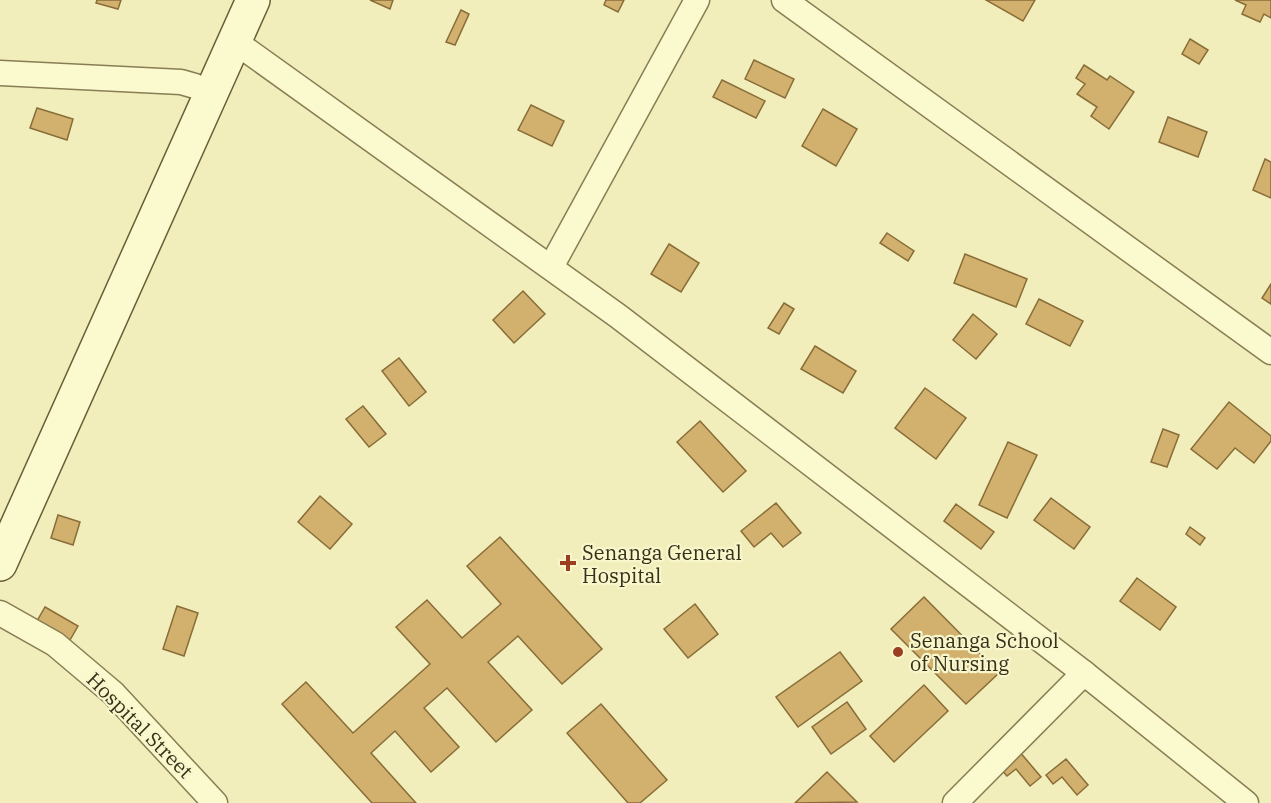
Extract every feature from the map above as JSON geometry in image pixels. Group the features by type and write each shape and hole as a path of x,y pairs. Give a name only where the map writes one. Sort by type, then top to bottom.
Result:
{"street":[{"path":"0,564 253,0"},
{"path":"551,267 697,0"},
{"path":"784,0 1271,352"},
{"path":"234,41 618,316 1084,673 1246,803"},
{"path":"0,73 180,82 195,86 210,94"},
{"name":"Hospital Street","path":"0,612 55,644 113,693 215,803"},
{"path":"955,803 1084,673"}],"building":[{"path":"97,0 121,0 118,9 96,3"},
{"path":"370,0 393,0 390,9"},
{"path":"606,0 624,0 618,12 604,5"},
{"path":"986,0 1035,0 1023,21"},
{"path":"1235,0 1271,0 1271,18 1264,14 1260,22 1242,14 1246,5"},
{"path":"461,10 469,14 455,45 446,42"},
{"path":"1190,39 1208,50 1199,64 1182,54"},
{"path":"754,60 794,79 785,98 745,79"},
{"path":"1084,65 1107,80 1110,76 1134,92 1109,129 1091,116 1097,107 1077,94 1085,84 1076,78"},
{"path":"722,80 765,101 756,118 713,97"},
{"path":"531,105 564,121 552,146 518,130"},
{"path":"37,108 73,119 67,140 30,128"},
{"path":"823,109 857,129 836,166 802,146"},
{"path":"1168,117 1207,132 1198,157 1159,142"},
{"path":"1265,159 1271,162 1271,198 1253,190"},
{"path":"887,233 914,251 908,261 880,243"},
{"path":"669,244 699,263 681,292 651,274"},
{"path":"965,254 1027,279 1016,307 954,283"},
{"path":"1271,284 1271,304 1262,298"},
{"path":"523,291 545,314 514,343 493,320"},
{"path":"1039,299 1083,321 1070,346 1026,324"},
{"path":"784,303 794,309 779,334 768,328"},
{"path":"973,314 997,334 976,359 953,340"},
{"path":"815,346 856,371 843,393 801,369"},
{"path":"399,358 426,392 409,406 382,371"},
{"path":"925,388 966,418 936,459 895,428"},
{"path":"1229,402 1271,436 1271,441 1254,463 1235,448 1217,469 1191,449"},
{"path":"363,406 386,434 369,447 346,419"},
{"path":"700,421 746,471 723,492 677,442"},
{"path":"1163,429 1179,435 1167,467 1151,462"},
{"path":"1008,442 1037,455 1007,518 979,505"},
{"path":"320,496 352,524 330,549 298,522"},
{"path":"1051,498 1090,527 1074,549 1034,520"},
{"path":"776,503 801,533 783,547 771,533 754,547 741,531"},
{"path":"956,504 994,532 981,549 944,521"},
{"path":"58,515 80,522 73,545 51,538"},
{"path":"1190,527 1205,538 1200,545 1186,534"},
{"path":"500,537 602,649 562,684 518,636 488,662 532,710 496,742 447,688 424,708 459,747 431,772 395,731 371,753 416,803 372,803 282,704 306,682 353,733 430,664 396,627 427,600 462,638 501,604 467,566"},
{"path":"1137,578 1176,607 1160,630 1120,601"},
{"path":"924,597 999,673 966,704 891,629"},
{"path":"695,604 718,634 688,658 664,629"},
{"path":"177,606 198,613 184,656 163,649"},
{"path":"45,607 78,626 70,640 37,621"},
{"path":"840,652 862,681 798,727 776,697"},
{"path":"924,685 948,711 894,762 870,736"},
{"path":"847,702 866,729 831,754 812,727"},
{"path":"601,704 667,780 640,803 628,803 567,733"},
{"path":"1019,751 1041,777 1030,786 1016,769 1007,776 999,767"},
{"path":"1066,759 1088,785 1077,795 1062,777 1053,784 1046,775"},
{"path":"827,772 857,802 795,803"}],"place":[{"name":"Senanga General Hospital","path":"568,563"},
{"name":"Senanga School of Nursing","path":"898,652"}]}
